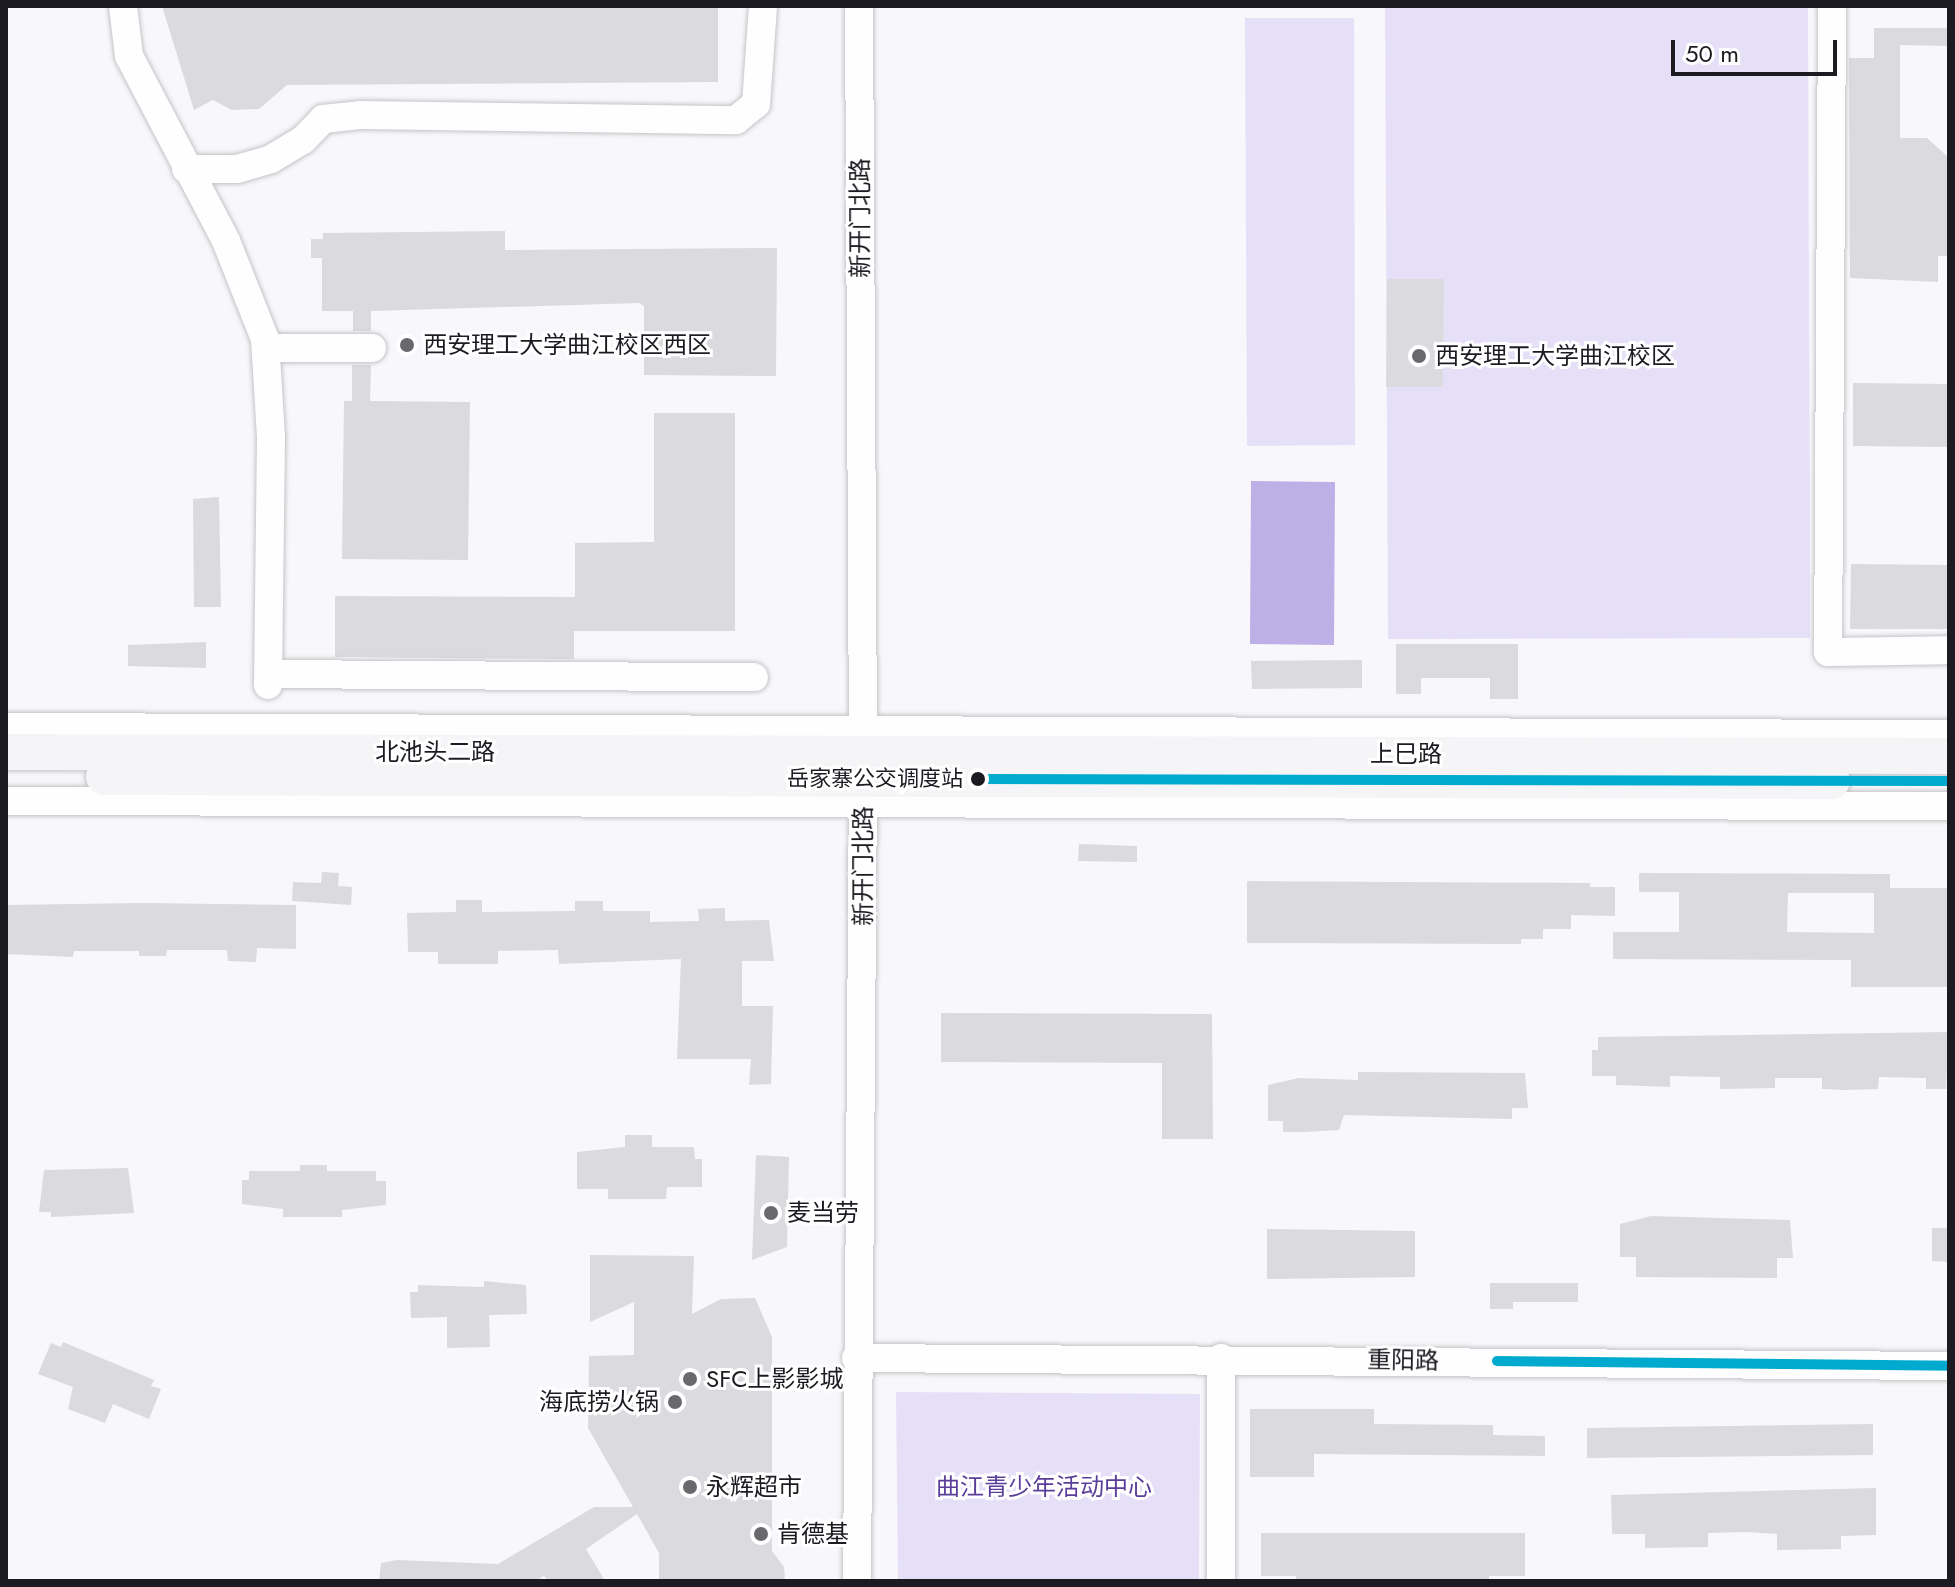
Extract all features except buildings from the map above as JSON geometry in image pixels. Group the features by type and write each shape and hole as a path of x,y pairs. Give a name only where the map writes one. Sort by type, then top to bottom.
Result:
{"main road":[{"name":"北池头二路","path":"6,752 863,766"},
{"name":"上巳路","path":"863,766 1949,756"},
{"name":"北池头二路","path":"6,777 863,766"},
{"name":"上巳路","path":"863,766 1949,781"}],"street":[{"path":"123,6 129,56 226,241 266,348 271,437 268,680 754,677"},
{"path":"186,169 237,169 271,159 303,140 323,119 360,115 736,120 756,104 763,6"},
{"name":"新开门北路","path":"857,1581 856,1358 863,766 859,6"},
{"path":"1832,6 1828,652 1949,650"},
{"path":"266,348 372,348"},
{"path":"6,727 863,766 1949,806"},
{"path":"6,801 863,766 1949,734"},
{"name":"重阳路","path":"856,1358 1221,1358 1949,1366"},
{"path":"1221,1358 1221,1581"}],"green space":[{"path":"1385,6 1808,6 1810,638 1388,639"},
{"path":"1245,18 1354,18 1355,445 1247,446"},
{"name":"曲江青少年活动中心","path":"896,1392 1200,1394 1199,1581 898,1581"}],"shaded area":[{"path":"1251,481 1335,482 1334,645 1250,644"}],"transit line":[{"path":"978,779 1949,781"},
{"path":"1497,1361 1949,1366"}],"place":[{"name":"西安理工大学曲江校区西区","path":"407,345"},
{"name":"西安理工大学曲江校区","path":"1419,356"},
{"name":"岳家寨公交调度站","path":"978,779"},
{"name":"麦当劳","path":"771,1213"},
{"name":"SFC上影影城","path":"690,1379"},
{"name":"海底捞火锅","path":"675,1402"},
{"name":"永辉超市","path":"690,1487"},
{"name":"肯德基","path":"761,1534"}]}
